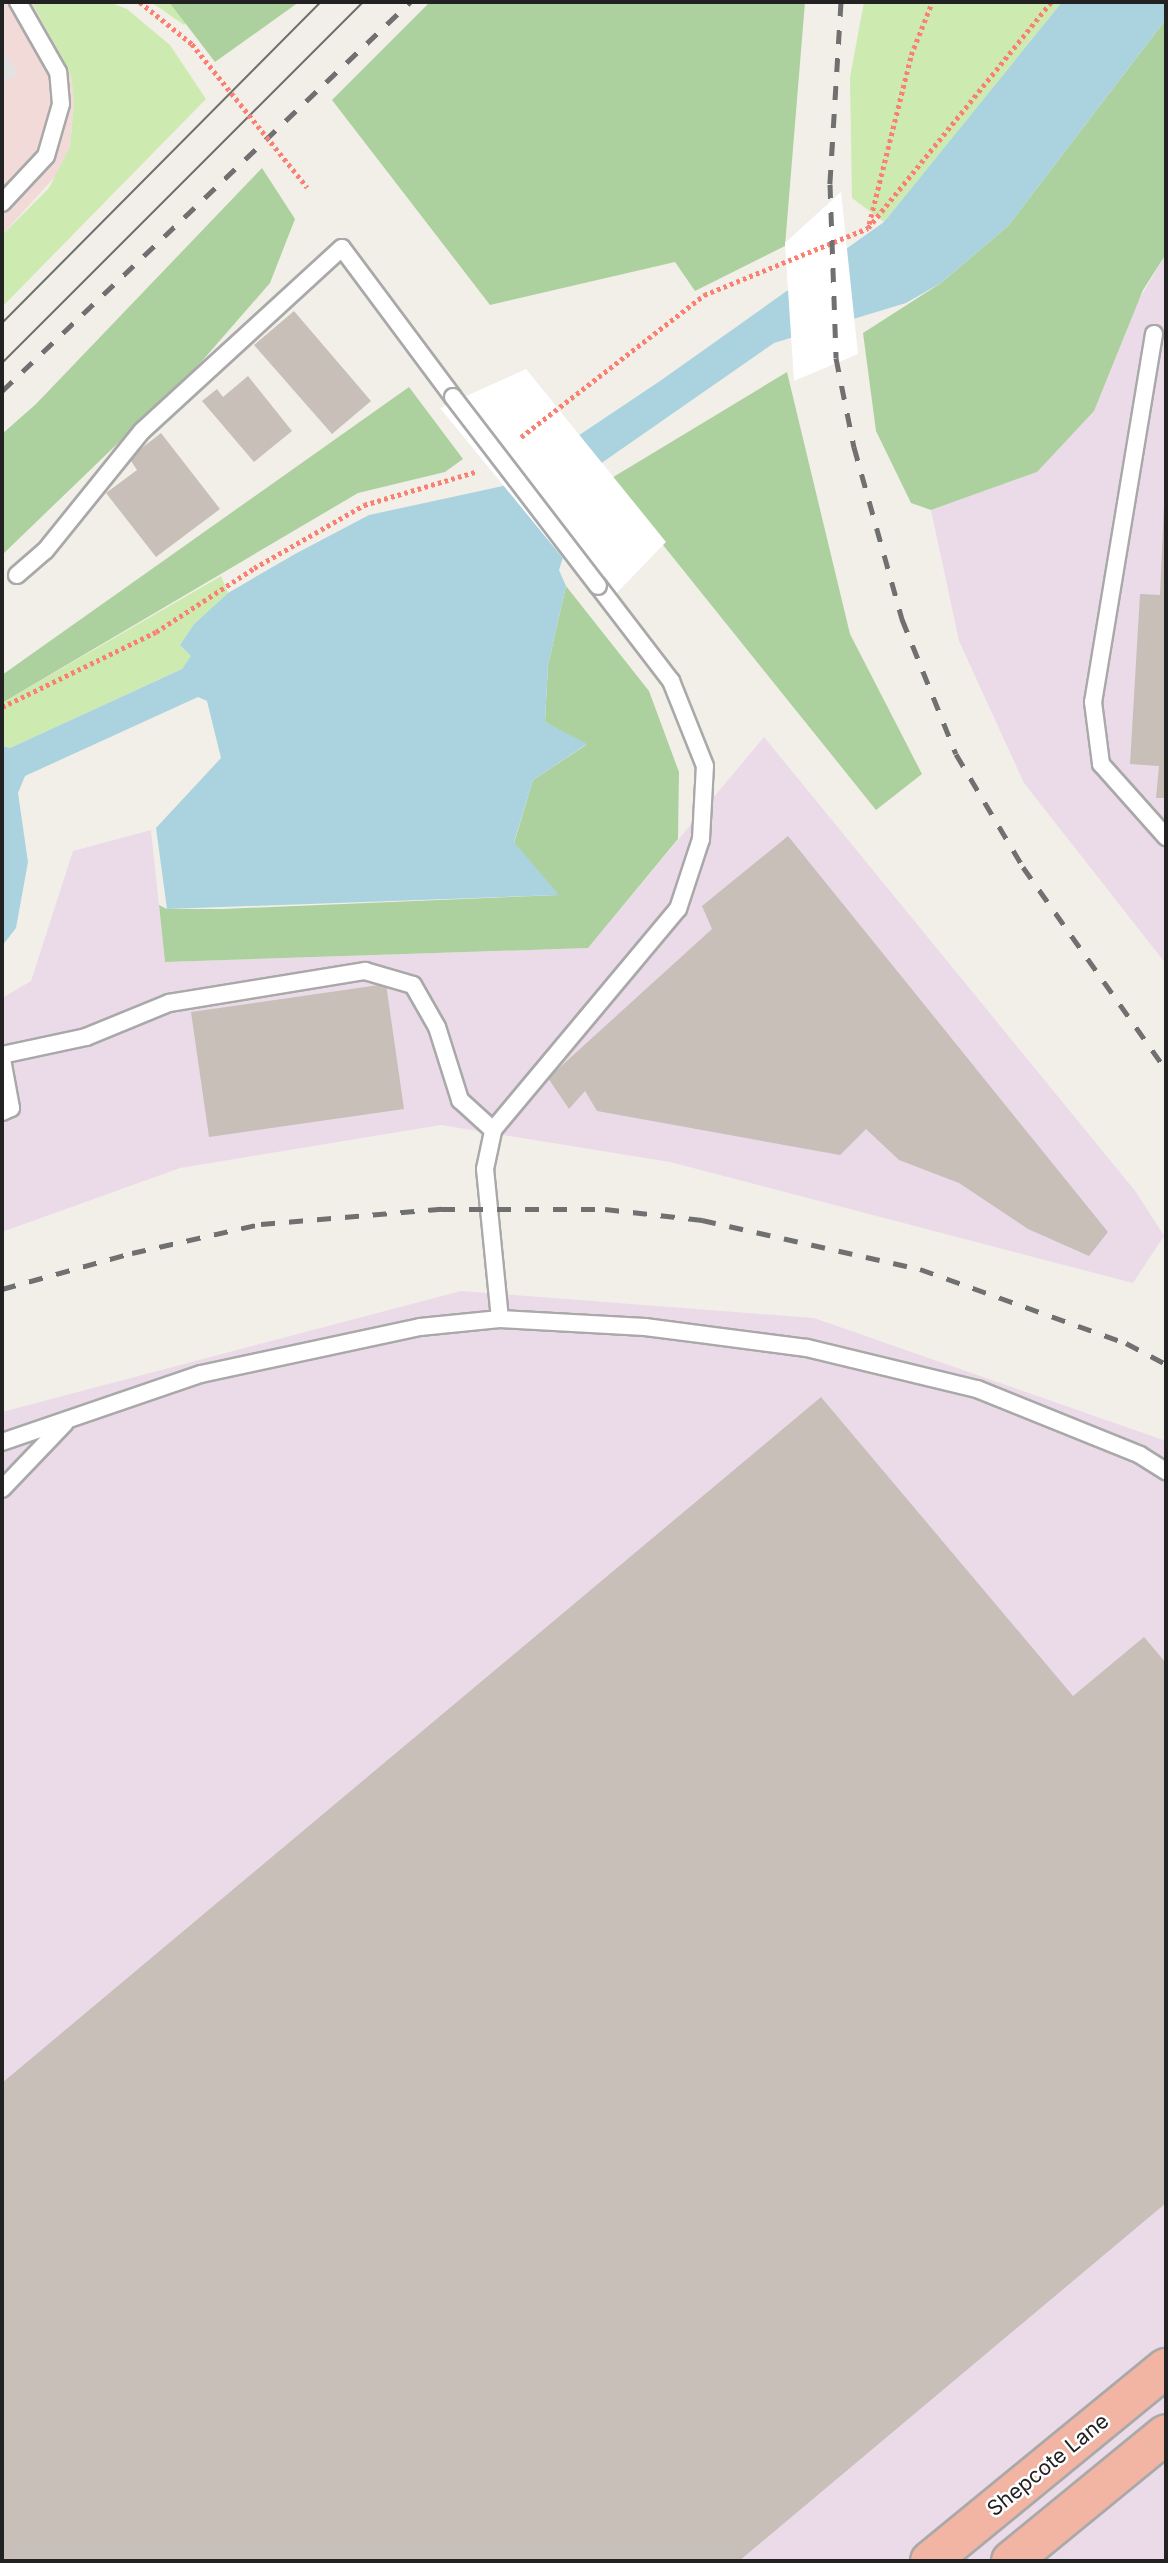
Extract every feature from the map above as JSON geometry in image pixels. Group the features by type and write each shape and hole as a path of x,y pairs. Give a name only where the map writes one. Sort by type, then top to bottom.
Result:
{"highway":[{"name":"Shepcote Lane","path":"930,2561 1166,2368"},
{"path":"1011,2561 1166,2434"}],"lane":[{"path":"2,203 47,156 61,104 58,72 18,2"},
{"path":"17,575 45,551 142,431 342,248 671,681 705,766 701,839 678,909 493,1130 485,1168 500,1319"},
{"path":"1154,334 1093,702 1101,764 1166,836"},
{"path":"2,1112 11,1108 2,1057 86,1037 169,1003 365,971 413,985 438,1027 460,1100 493,1130"},
{"path":"2,1442 201,1374 419,1327 500,1319 645,1327 807,1348 977,1389 1140,1455 1166,1471"},
{"path":"2,1489 67,1422"}],"path":[{"path":"140,2 192,44 307,187"},
{"path":"868,228 911,55 932,2"},
{"path":"510,446 704,295 868,228 1051,2"},
{"path":"2,707 156,632 254,568 364,505 477,472"}],"shaded area":[{"path":"2,2 32,2 71,76 74,101 70,147 62,169 2,235"},
{"path":"2,48 18,74 2,83"},
{"path":"1166,254 1166,964 1024,783 959,641 931,510 1037,472"},
{"path":"764,737 1136,1192 1164,1236 1133,1283 670,1162 441,1125 180,1168 2,1232 2,998 31,981 73,851 151,830 165,962 588,948"},
{"path":"461,1291 814,1318 1166,1441 1166,2561 2,2561 2,1412"}],"green space":[{"path":"32,2 109,2 127,9 170,45 206,99 2,307 2,235 49,188 70,147 74,101 71,76"},
{"path":"151,2 169,2 187,21 184,25"},
{"path":"169,2 299,2 215,62"},
{"path":"430,2 805,2 785,246 695,291 675,262 490,305 332,100"},
{"path":"864,2 1062,2 884,222 852,198 850,77"},
{"path":"1166,19 1166,254 1143,290 1094,411 1037,472 931,510 911,503 876,431 863,333 941,283 1008,226"},
{"path":"262,168 295,219 270,283 196,368 2,555 2,434 36,404"},
{"path":"787,372 850,634 922,774 876,810 610,479"},
{"path":"409,387 463,459 445,472 358,493 2,703 2,675"},
{"path":"221,576 228,593 194,624 180,645 192,656 182,669 10,748 2,746 2,703"},
{"path":"566,586 649,691 679,772 678,839 588,948 165,962 159,905 167,909 222,909 558,895 514,843 533,780 586,745 545,722 548,665"}],"water":[{"path":"1062,2 1166,2 1166,19 1008,226 941,283 906,303 774,343 590,471 559,570 566,586 548,665 545,722 587,744 533,780 514,842 559,895 167,909 156,828 221,758 207,701 198,697 25,776 18,793 28,862 16,928 2,946 2,746 10,748 182,669 191,656 180,645 194,624 228,593 295,554 369,515 503,486 660,381 884,222"}],"pier":[{"path":"841,192 858,354 794,381 785,243"},
{"path":"526,369 666,542 603,607 440,408"}],"building":[{"path":"294,311 371,401 332,434 254,345"},
{"path":"248,376 292,431 254,462 202,401 217,389 223,397"},
{"path":"161,433 220,509 156,557 106,493 137,470 129,458"},
{"path":"1164,505 1166,798 1156,798 1159,766 1130,764 1140,594 1160,595"},
{"path":"788,836 1108,1232 1089,1256 1028,1229 959,1183 899,1160 866,1129 840,1155 597,1111 585,1091 569,1109 548,1078 712,929 702,906"},
{"path":"386,984 404,1109 209,1137 191,1012"},
{"path":"821,1397 1073,1696 1144,1637 1166,1663 1166,2203 739,2561 2,2561 2,2083"}],"tram line":[{"path":"2,323 321,2"},
{"path":"2,363 363,2"}],"railway":[{"path":"2,391 410,2"},
{"path":"841,2 830,184 836,358 854,447 902,619 956,754 1023,867 1166,1070"},
{"path":"2,1289 132,1253 261,1224 441,1209 605,1209 702,1220 920,1269 1126,1343 1166,1364"}]}
